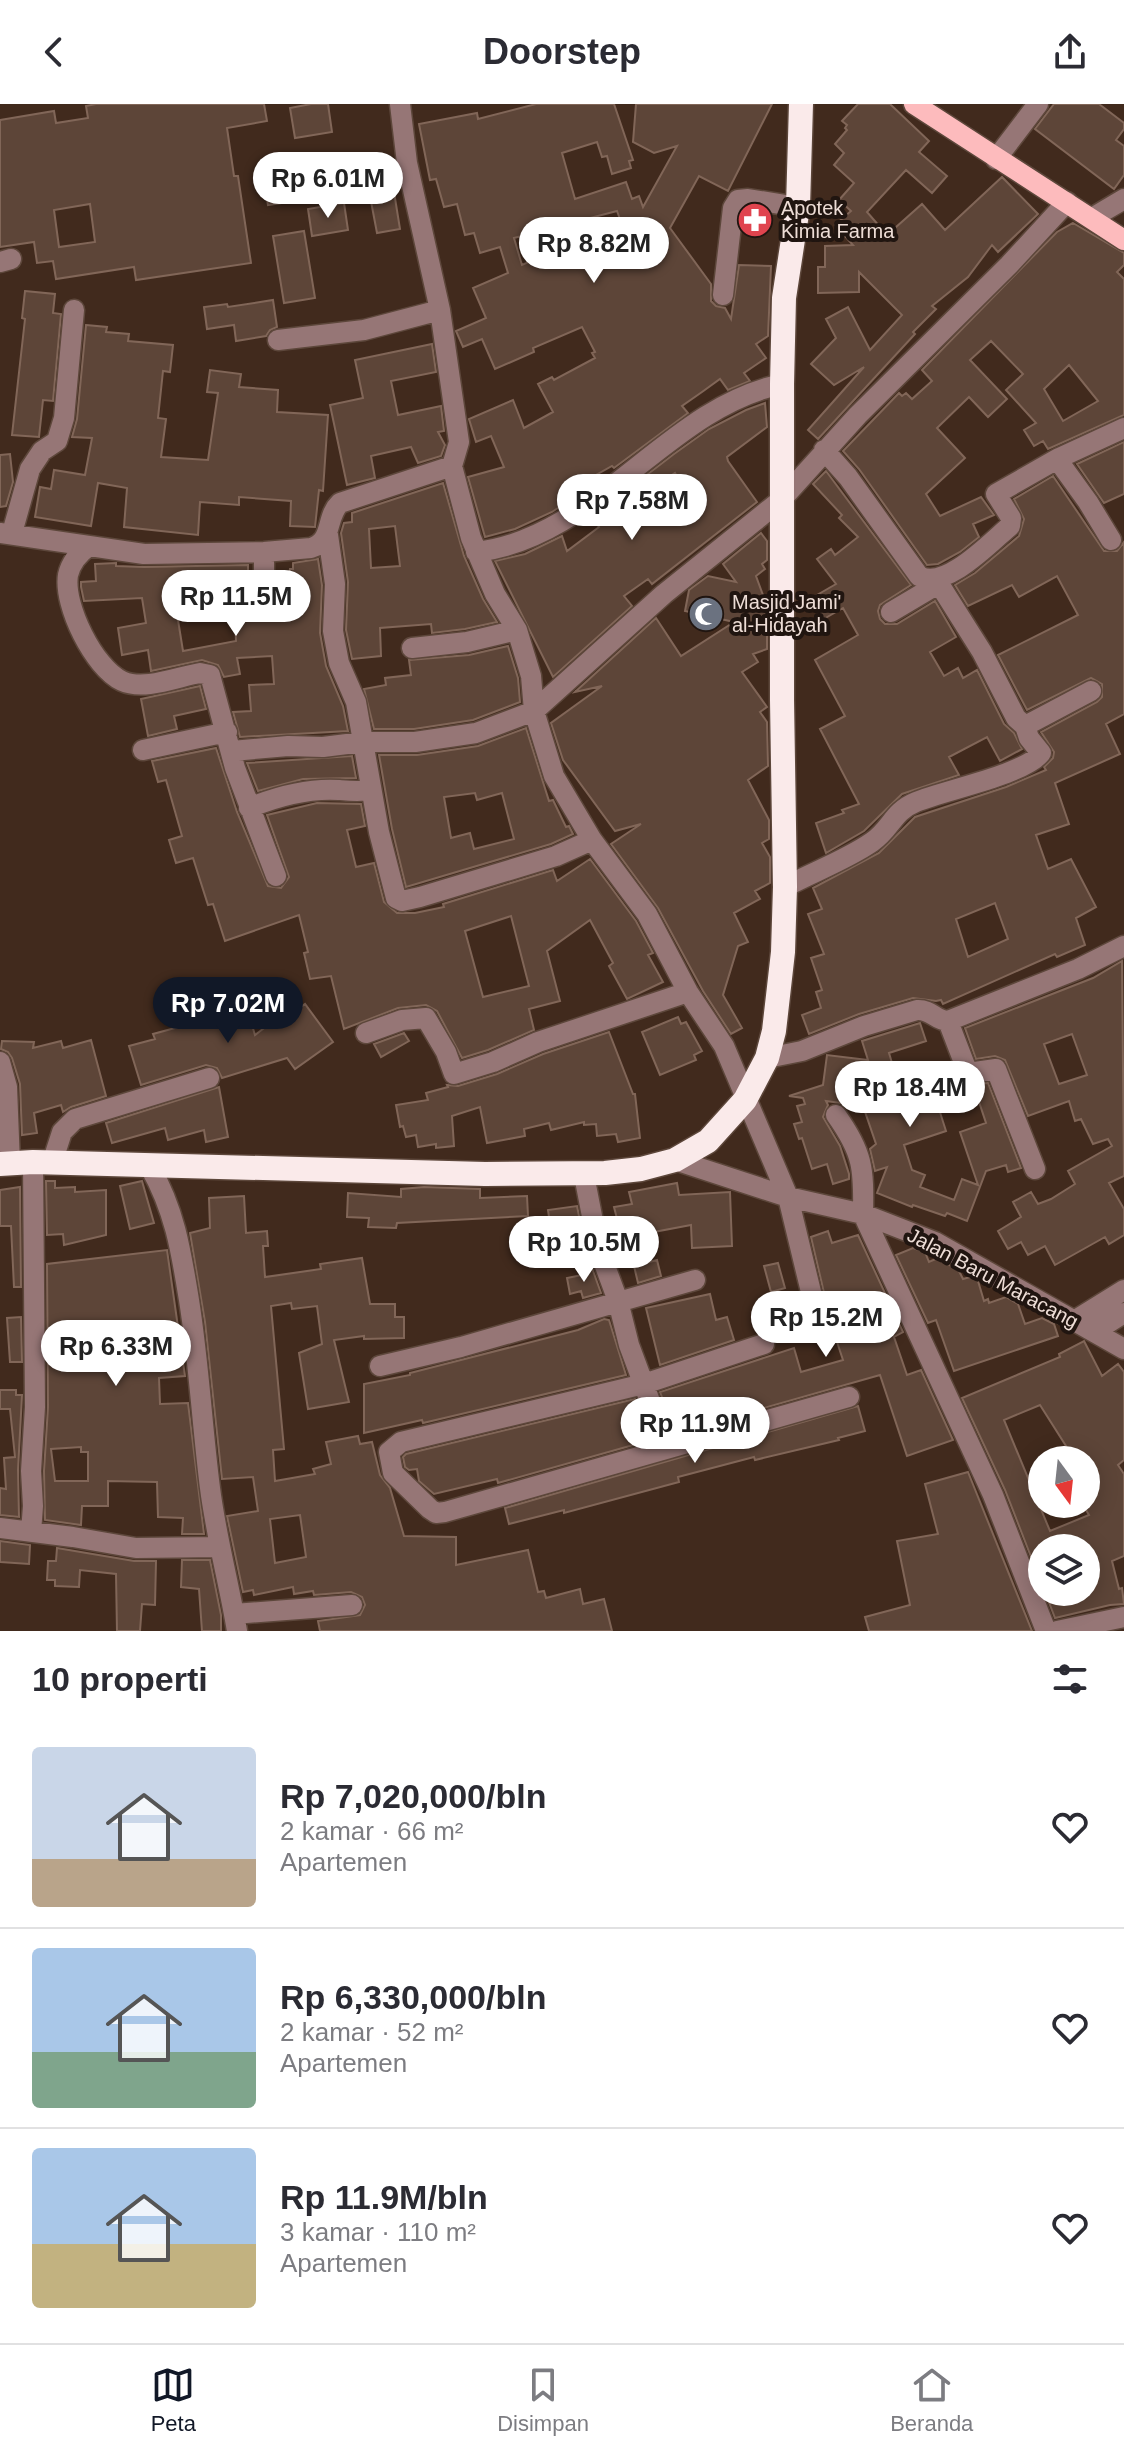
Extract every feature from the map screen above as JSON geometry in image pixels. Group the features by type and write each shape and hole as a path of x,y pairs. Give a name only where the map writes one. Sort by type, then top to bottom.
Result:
{"highway":[{"path":"24,1163 584,1175 641,1169 675,1160 708,1141 745,1100 767,1058 780,986 785,887 781,500 784,298 798,207 801,104"}],"main road":[{"path":"914,104 1124,240"}],"street":[{"path":"400,104 407,163 440,310 459,442 452,466 476,552 495,594 517,630 531,676 534,711 554,776 592,840 647,914 688,992 724,1046 788,1197 819,1325"},
{"path":"996,159 1038,104"},
{"path":"1092,218 1124,199"},
{"path":"723,295 733,208 738,200 798,207"},
{"path":"143,750 230,742 323,747 363,742 415,742 476,733 534,711 664,594 781,500 824,450 1009,265 1067,202"},
{"path":"74,310 64,418 57,441 42,451 30,469 6,533 144,554 264,552 317,547 328,535"},
{"path":"278,340 364,330 440,310"},
{"path":"476,552 496,550 572,515 711,413 755,390 782,384"},
{"path":"891,612 957,570 1010,526 1011,518 996,494 998,491 1124,428"},
{"path":"824,450 848,477 919,576 938,581"},
{"path":"1059,458 1111,540"},
{"path":"452,466 340,503 335,507 328,535 335,584 333,631 339,663 356,702 371,790 396,898 402,901 535,863 592,840"},
{"path":"89,546 78,554 70,570 68,584 73,609 93,654 114,676 138,685 200,673 210,675 249,808 276,876"},
{"path":"264,552 264,600"},
{"path":"785,887 870,844 886,831 893,816 917,801 995,777 1040,756 938,581"},
{"path":"412,648 467,642 517,630"},
{"path":"1025,726 1091,691"},
{"path":"249,808 288,794 371,790"},
{"path":"767,1058 802,1051 864,1026 917,1010 925,1009 942,1021 948,1021 1078,969 1124,946"},
{"path":"366,1033 402,1020 426,1018 446,1052 454,1074 493,1062 538,1042 688,992"},
{"path":"948,1021 968,1073 996,1069 1035,1169"},
{"path":"0,1062 24,1163 35,1407 31,1532"},
{"path":"24,1163 75,1119 209,1078"},
{"path":"836,1115 855,1142 859,1156 864,1183 863,1214 993,1495 1046,1631"},
{"name":"Jalan Baru Maracang","path":"675,1160 788,1197 863,1214 935,1242 1124,1349"},
{"path":"150,1167 164,1192 180,1240 197,1347 204,1437 219,1547 236,1622 352,1605"},
{"path":"584,1175 598,1247 618,1301 629,1345 667,1447"},
{"path":"380,1366 461,1347 695,1280"},
{"path":"1074,1321 1124,1290"},
{"path":"1094,1332 1124,1313"},
{"path":"764,1344 644,1384 401,1442 389,1452 393,1473 430,1509 436,1513 445,1512 849,1397"},
{"path":"0,1528 136,1548 219,1547"},
{"path":"1057,1631 1124,1617"}],"building":[{"path":"264,104 267,121 227,128 234,176 238,176 251,263 136,280 134,267 56,279 53,261 37,263 34,242 0,247 0,120 54,111 56,123 88,118 86,106","holes":["90,204 95,242 59,247 54,210"]},
{"path":"328,104 332,132 295,138 290,108"},
{"path":"536,104 614,104 633,160 629,161 631,168 612,174 607,156 602,157 597,142 562,153 575,199 626,182 632,199 639,196 643,207 677,146 654,153 633,142 636,104 772,104 728,191 699,176 670,228 711,284 711,301 725,308 731,319 739,265 771,266 768,336 756,344 766,358 744,373 750,381 728,390 720,379 682,406 688,413 614,468 612,466 589,479 592,485 552,512 515,529 485,537 468,477 504,467 491,436 476,442 469,419 513,400 524,428 553,412 538,384 552,377 554,380 595,358 592,353 595,352 582,327 495,369 482,339 463,347 456,331 486,318 473,288 508,273 500,247 480,253 474,233 465,235 457,204 444,207 436,179 430,180 419,124 477,113 478,119","holes":["617,211 621,222 522,265 514,238"]},
{"path":"858,104 890,104 929,141 919,152 947,176 932,193 906,170 867,212 887,235 922,204 945,230 1002,177 1038,214 998,252 992,245 968,277 932,306 936,309 913,332 915,334 818,439 808,430 864,367 834,385 811,364 836,338 826,319 848,307 870,350 902,315 859,272 859,292 818,293 818,267 825,267 825,246 853,245 835,225 851,211 839,200 854,183 834,165 844,153 835,144 847,130 847,125 842,121"},
{"path":"1054,104 1099,104 1124,123 1124,129 1116,140 1124,146 1124,175 1114,189 1035,129"},
{"path":"285,172 289,202 268,205 263,176"},
{"path":"394,192 400,229 377,233 370,196"},
{"path":"344,203 348,230 312,236 308,209"},
{"path":"1073,223 1124,253 1124,265 1117,272 1124,279 1124,415 1048,449 1043,441 1034,446 1024,430 1036,423 1006,390 1023,374 991,341 970,360 1007,399 988,417 969,397 937,428 965,458 926,494 940,516 981,497 994,515 973,524 979,537 960,552 938,564 927,565 843,451 899,393 902,396 906,393 912,399 932,381 922,370 1057,232","holes":["1069,365 1098,401 1063,421 1044,389"]},
{"path":"304,231 315,298 284,303 273,236"},
{"path":"25,291 55,294 53,313 61,314 53,401 43,400 39,437 12,435 25,319 22,318"},
{"path":"273,300 277,327 266,336 236,341 234,325 207,329 204,307 227,304 228,307"},
{"path":"86,325 107,327 106,332 129,334 128,341 173,345 170,372 163,371 158,418 166,419 161,457 208,460 218,393 207,392 210,370 241,374 239,387 278,390 277,412 328,415 323,491 319,490 315,527 290,526 291,501 239,497 239,505 200,502 198,535 124,527 127,488 98,483 91,526 35,517 40,487 51,489 54,470 85,475 92,438 72,437 77,419"},
{"path":"432,344 436,372 391,381 398,415 441,406 444,431 438,432 445,445 441,456 418,463 411,447 371,456 375,478 347,485 330,405 363,398 355,360"},
{"path":"765,403 767,427 727,457 757,502 652,584 648,579 624,596 632,606 553,677 495,561 525,554 562,536 567,551 599,527 592,517 709,429","holes":["675,473 696,506 674,522 651,489"]},
{"path":"1124,442 1124,494 1104,503 1077,464"},
{"path":"10,454 13,482 6,506 0,507 0,455"},
{"path":"826,471 911,585 880,605 880,619 885,624 897,624 935,601 956,637 930,652 944,676 958,668 963,678 977,670 1004,724 1014,733 1022,749 1000,761 987,737 949,757 959,775 902,794 864,831 826,853 816,823 859,804 820,729 845,716 815,660 858,635 843,608 822,620 810,599 836,584 817,559 831,549 835,555 858,537 813,484"},
{"path":"1053,476 1104,551 1117,551 1124,542 1124,714 1106,724 1120,754 1055,783 1069,824 1036,835 1048,869 1071,859 1096,907 1076,918 1085,945 1057,957 1055,954 943,1004 941,1000 913,998 859,1014 809,1034 802,1015 821,1008 816,992 822,990 811,958 824,954 808,914 822,909 813,888 879,853 915,817 1006,787 1046,770 1044,767 1053,758 1054,752 1041,732 1102,697 1102,684 1091,678 1027,710 998,655 1078,615 1057,576 1019,597 1012,585 968,606 955,585 975,573 1019,536 1024,519 1014,499","holes":["995,903 1008,939 968,957 956,919"]},
{"path":"443,483 464,556 497,622 432,633 431,624 380,628 381,656 352,659 346,630 348,582 341,533 344,523 352,522 352,513","holes":["395,526 400,566 371,568 369,529"]},
{"path":"761,533 767,541 767,560 762,564 765,569 756,576 767,606 767,649 753,654 758,662 742,672 767,707 760,712 767,722 768,766 748,780 769,820 769,839 762,843 770,857 770,883 755,891 760,899 734,913 748,942 738,946 723,995 742,1028 731,1034 703,991 658,908 611,844 641,824 615,831 563,760 551,723 602,686 575,692 656,618 681,656 734,622 685,611 689,590 708,576 736,582 723,564"},
{"path":"318,559 322,585 320,633 326,666 343,706 348,731 240,737 233,712 251,711 249,685 274,684 272,656 237,658 240,674 224,677 218,665 202,660 151,671 148,650 122,655 118,628 146,623 142,598 84,601 81,587 81,582 96,581 95,564 144,567 248,565 248,586 240,586 245,607 178,620 183,651 236,641 235,614 272,612 277,593 287,594 293,563"},
{"path":"508,646 518,678 520,702 473,720 414,729 374,729 364,689 386,685 385,678 411,675 409,660 469,655"},
{"path":"200,686 206,709 174,716 177,729 148,736 141,699"},
{"path":"526,728 549,801 553,800 566,827 569,826 573,834 551,844 406,887 379,755 417,755 478,746","holes":["475,793 477,800 502,793 514,839 474,849 470,833 451,838 444,797"]},
{"path":"216,748 237,812 268,886 281,888 289,877 267,815 317,803 361,804 365,826 347,830 356,867 374,863 384,902 397,913 444,907 443,904 553,870 557,881 590,859 636,921 653,953 648,955 663,982 627,999 609,966 613,963 590,920 547,951 560,1001 529,1009 534,1030 462,1058 437,1011 426,1005 398,1008 344,1029 331,976 310,979 304,953 308,952 299,915 225,941 213,904 208,905 193,858 176,863 169,840 182,836 166,780 158,782 152,761","holes":["511,916 529,986 483,997 465,931"]},
{"path":"352,756 356,778 303,779 258,791 247,763"},
{"path":"1122,961 1124,1176 1109,1183 1124,1209 1124,1235 1109,1244 1105,1237 1055,1265 1045,1246 1028,1255 1021,1242 1008,1249 998,1231 1021,1217 1013,1202 1031,1192 1038,1204 1051,1199 1075,1184 1068,1171 1112,1146 1108,1139 1093,1144 1081,1119 1075,1121 1069,1101 1028,1116 1005,1060 995,1056 976,1059 965,1028 1093,978","holes":["1072,1034 1087,1075 1059,1084 1044,1044"]},
{"path":"204,1003 210,1021 248,1012 255,1035 272,1022 275,1026 305,1004 333,1042 295,1069 287,1058 222,1078 217,1068 206,1065 141,1085 129,1046 155,1039 153,1034 186,1025 181,1010"},
{"path":"678,1017 681,1024 686,1022 702,1051 694,1055 696,1060 660,1075 642,1032"},
{"path":"920,1023 926,1041 889,1053 898,1083 902,1081 906,1093 952,1079 954,1084 988,1083 1021,1168 1008,1172 1006,1165 986,1171 967,1221 947,1213 945,1216 912,1207 877,1193 887,1167 875,1171 870,1149 876,1144 863,1106 826,1101 828,1105 823,1117 840,1146 849,1179 833,1184 827,1164 812,1169 794,1124 802,1122 797,1106 805,1104 803,1098 789,1096 823,1085 827,1055 868,1060 862,1041","holes":["976,1093 986,1123 960,1132 978,1185 962,1179 954,1200 920,1187 925,1175 912,1170 904,1145 946,1131 938,1106"]},
{"path":"609,1032 635,1094 640,1138 618,1142 616,1134 597,1136 596,1124 584,1125 584,1122 551,1130 549,1123 524,1129 525,1136 487,1143 480,1107 452,1116 454,1146 436,1148 436,1144 418,1147 416,1135 406,1137 403,1126 400,1127 396,1105 428,1100 426,1093 447,1085 458,1086 497,1074 543,1054"},
{"path":"404,1033 409,1041 381,1057 374,1044"},
{"path":"91,1040 106,1096 63,1112 61,1105 34,1113 37,1133 22,1135 20,1084 12,1058 1,1049 2,1041 34,1042 33,1048 61,1041 63,1048"},
{"path":"219,1087 228,1137 206,1142 204,1130 168,1140 165,1128 112,1143 106,1123"},
{"path":"46,1181 55,1181 55,1188 75,1187 75,1192 106,1190 106,1235 64,1245 63,1234 47,1235"},
{"path":"142,1181 154,1223 130,1229 120,1186"},
{"path":"677,1183 679,1195 730,1192 732,1246 692,1248 691,1225 622,1238 614,1207 632,1204 629,1192"},
{"path":"20,1187 21,1287 14,1287 11,1226 0,1226 0,1190"},
{"path":"401,1189 480,1189 480,1198 527,1196 528,1216 397,1223 396,1228 368,1227 369,1218 347,1217 348,1193 401,1197"},
{"path":"244,1196 246,1233 267,1231 268,1246 263,1246 265,1277 321,1269 320,1264 362,1258 370,1304 395,1304 395,1317 404,1317 404,1338 364,1339 364,1336 334,1340 349,1402 308,1409 299,1353 322,1344 317,1306 292,1309 291,1303 271,1306 284,1449 273,1450 275,1481 315,1474 313,1469 331,1464 326,1442 358,1436 360,1444 372,1442 380,1475 390,1488 404,1536 456,1537 456,1565 528,1550 538,1592 544,1591 546,1598 580,1589 583,1604 604,1599 612,1631 320,1631 318,1621 360,1615 365,1605 362,1597 351,1592 294,1594 293,1587 254,1595 253,1590 243,1592 227,1516 258,1511 253,1477 222,1479 205,1322 190,1233 210,1228 209,1198","holes":["300,1515 306,1557 275,1563 270,1519"]},
{"path":"577,1206 581,1226 551,1231 548,1210"},
{"path":"828,1231 832,1243 858,1235 903,1332 894,1337 907,1375 921,1370 953,1440 907,1456 880,1375 676,1433 660,1392 794,1348 801,1372 843,1360 811,1237"},
{"path":"913,1248 925,1252 929,1262 938,1258 959,1271 963,1279 970,1277 978,1281 984,1301 988,1299 989,1303 1006,1297 1018,1304 1025,1324 1042,1318 1054,1324 1058,1336 954,1371 936,1320 928,1323 896,1255"},
{"path":"167,1250 185,1376 159,1378 160,1404 188,1403 204,1534 182,1534 183,1518 158,1517 157,1482 108,1481 108,1506 82,1506 81,1525 45,1520 47,1264","holes":["81,1447 81,1452 88,1452 88,1481 55,1481 51,1449"]},
{"path":"657,1260 661,1276 638,1283 634,1266"},
{"path":"778,1263 785,1288 771,1292 764,1266"},
{"path":"592,1268 601,1293 583,1298 581,1291 570,1294 567,1278 582,1275 581,1270"},
{"path":"710,1294 716,1320 727,1317 734,1340 660,1365 646,1308"},
{"path":"21,1317 22,1362 10,1362 7,1318"},
{"path":"604,1319 609,1320 626,1375 423,1423 422,1420 364,1433 364,1384 410,1375 578,1330"},
{"path":"1084,1341 1102,1376 1118,1364 1124,1372 1124,1460 1118,1465 1124,1474 1124,1556 1112,1561 1124,1604 1055,1618 1050,1606 1100,1606 1100,1534 1028,1534 1028,1549 1005,1490 962,1398 1060,1357 1059,1354"},
{"path":"0,1390 16,1390 16,1395 22,1395 19,1517 0,1515 0,1488 6,1489 4,1458 15,1457 10,1409 0,1409"},
{"path":"635,1399 651,1440 498,1483 497,1479 434,1494 419,1481 417,1469 405,1467 403,1457 406,1454"},
{"path":"858,1406 865,1431 839,1440 755,1460 754,1457 678,1477 679,1482 564,1513 564,1510 509,1524 505,1508"},
{"path":"968,1472 1032,1631 869,1631 865,1617 910,1605 897,1541 938,1534 925,1484"},
{"path":"0,1541 30,1545 29,1564 0,1562"},
{"path":"57,1548 134,1561 156,1561 155,1605 142,1604 140,1631 117,1631 116,1574 80,1570 79,1587 55,1586 55,1580 47,1580 48,1561 56,1561"},
{"path":"182,1560 210,1560 221,1615 221,1631 202,1631 199,1589 181,1587"}],"place":[{"name":"Apotek Kimia Farma","path":"755,220"},
{"name":"Masjid Jami' al-Hidayah","path":"706,614"}]}
